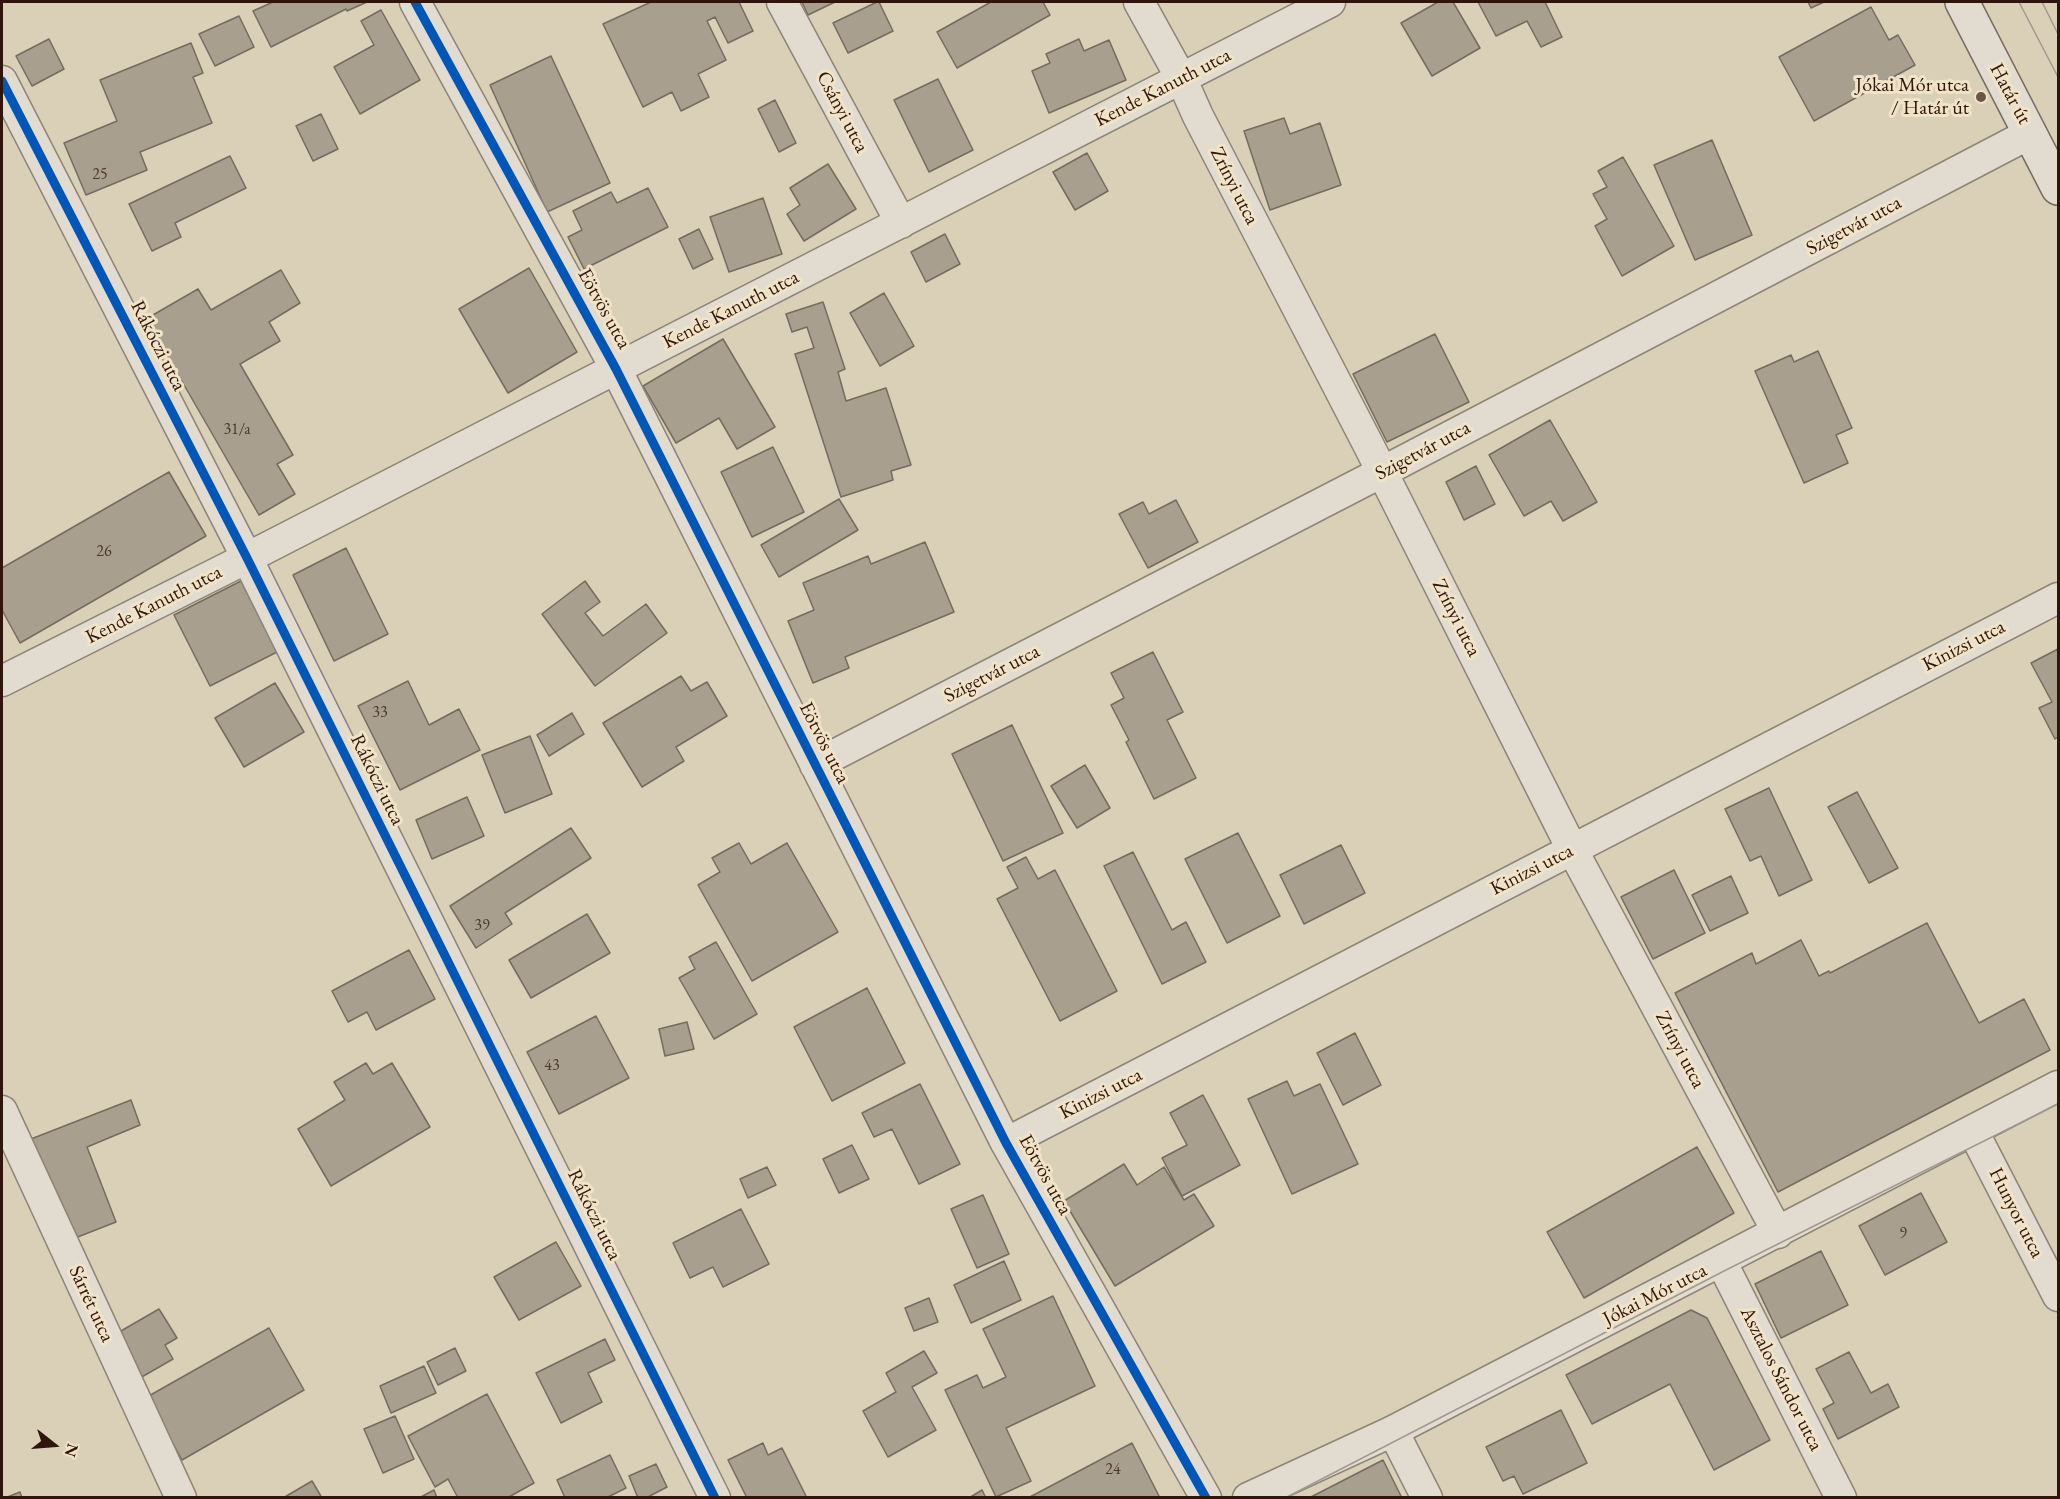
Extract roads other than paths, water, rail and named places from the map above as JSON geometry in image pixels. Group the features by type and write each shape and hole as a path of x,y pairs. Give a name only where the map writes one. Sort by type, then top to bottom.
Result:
{"main road":[{"name":"Határ út","path":"1962,2 2058,188"}],"street":[{"name":"Eötvös utca","path":"415,2 616,369 1006,1143 1206,1497"},
{"name":"Csányi utca","path":"782,2 901,223"},
{"name":"Zrínyi utca","path":"1139,2 1181,78 1198,116 1382,472 1572,849 1778,1233"},
{"name":"Kende Kanuth utca","path":"2,681 247,558 1330,2"},
{"name":"Rákóczi utca","path":"2,81 247,558 715,1497"},
{"name":"Szigetvár utca","path":"815,765 2031,134"},
{"name":"Kinizsi utca","path":"1006,1143 2058,597"},
{"name":"Jókai Mór utca","path":"1248,1497 1393,1431 2058,1086"},
{"name":"Sárrét utca","path":"2,1111 181,1497"},
{"name":"Hunyor utca","path":"1972,1131 2058,1296"},
{"name":"Asztalos Sándor utca","path":"1721,1261 1842,1497"},
{"path":"1393,1431 1427,1497"}],"tram line":[{"path":"2019,2 2058,77"},
{"path":"2042,2 2058,34"},
{"path":"1285,1498 1726,1270 2058,1104"}],"place":[{"name":"Jókai Mór utca / Határ út","path":"1981,97"}]}
